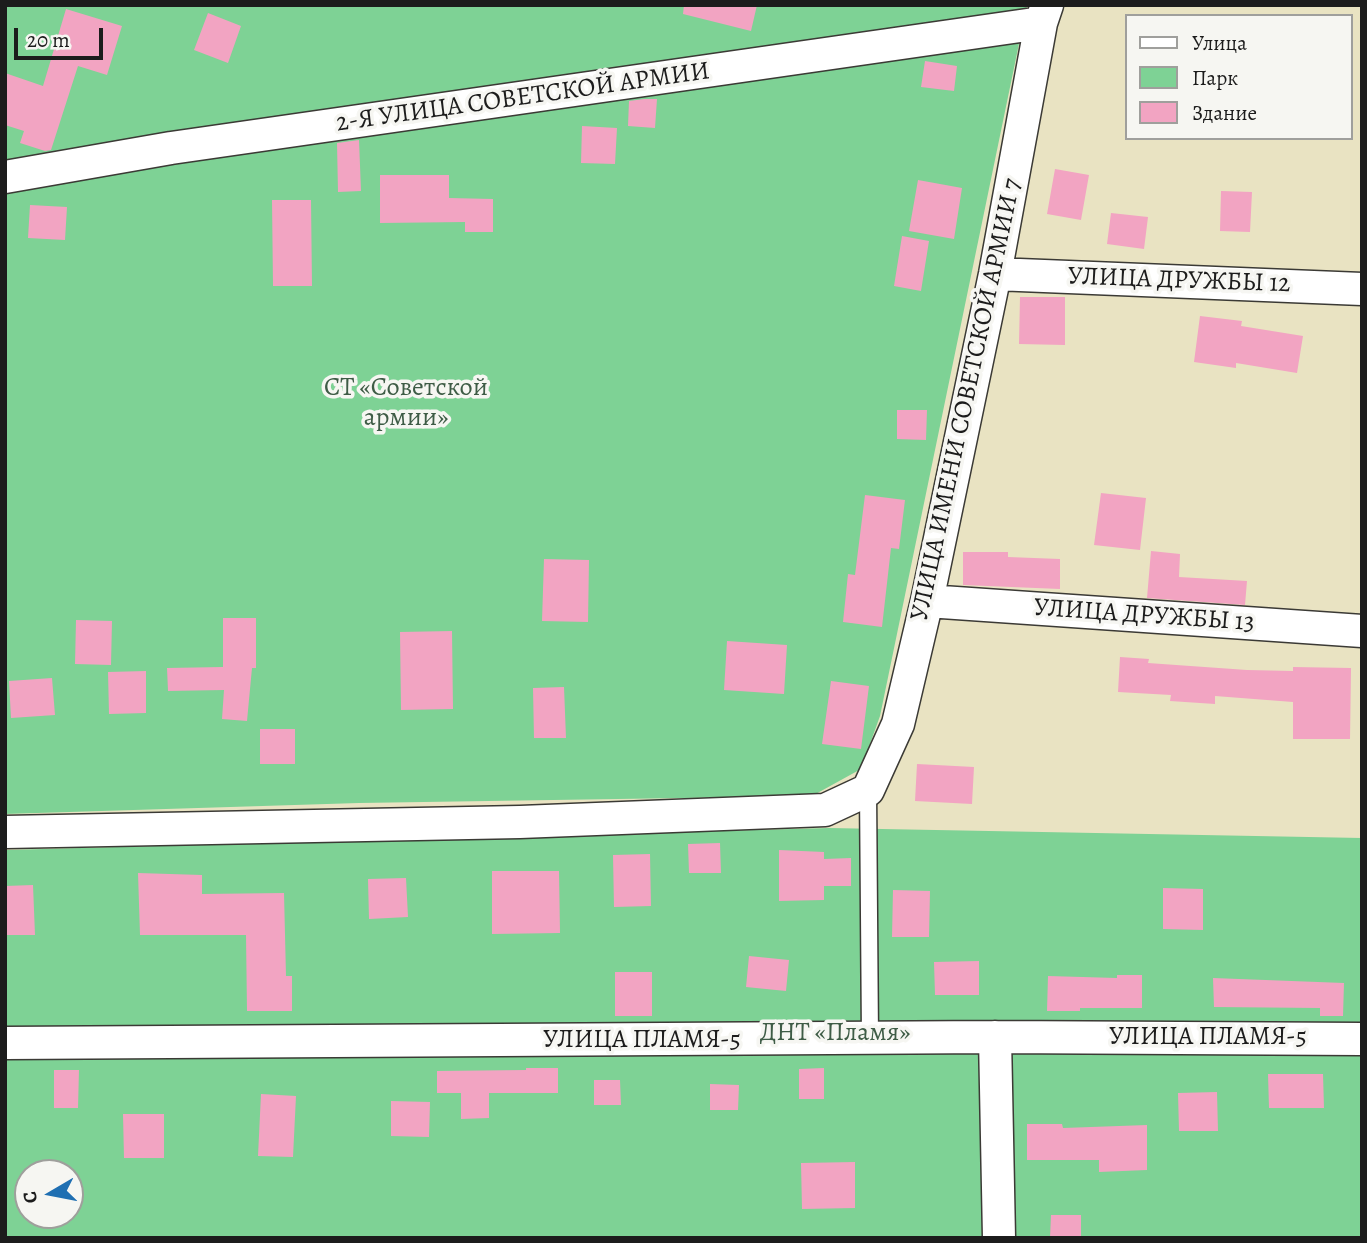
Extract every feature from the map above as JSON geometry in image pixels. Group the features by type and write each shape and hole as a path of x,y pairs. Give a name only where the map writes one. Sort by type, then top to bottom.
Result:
{"street":[{"name":"2-Я УЛИЦА СОВЕТСКОЙ АРМИИ","path":"5,177 171,148 1044,14"},
{"name":"УЛИЦА ИМЕНИ СОВЕТСКОЙ АРМИИ 7","path":"868,790 898,724 927,601 995,274 1044,14"},
{"name":"УЛИЦА ДРУЖБЫ 12","path":"995,274 1362,289"},
{"name":"УЛИЦА ДРУЖБЫ 13","path":"927,601 1362,631"},
{"path":"5,832 520,822 825,810 868,790"},
{"path":"995,1037 999,1238"},
{"name":"УЛИЦА ПЛАМЯ-5","path":"5,1044 995,1037 1362,1039"}],"lane":[{"path":"868,790 870,1039"}],"green space":[{"name":"СТ «Советской армии»","path":"5,5 1027,5 880,716 861,769 812,796 359,803 5,814"},
{"name":"ДНТ «Пламя»","path":"829,828 1362,838 1362,1238 5,1238 5,850"}],"building":[{"path":"684,5 757,5 751,31 683,14"},
{"path":"66,9 122,26 107,75 78,66 51,150 45,151 20,143 24,131 5,125 5,73 43,86"},
{"path":"208,13 241,26 228,63 194,50"},
{"path":"925,61 957,66 954,91 921,87"},
{"path":"657,99 655,128 628,126 629,101"},
{"path":"582,126 617,128 615,164 581,163"},
{"path":"359,140 361,191 338,192 337,143"},
{"path":"1055,169 1089,175 1081,220 1047,214"},
{"path":"380,175 449,175 449,198 493,199 493,232 465,232 465,222 380,223"},
{"path":"918,180 962,188 954,239 909,231"},
{"path":"1221,191 1252,192 1250,232 1220,231"},
{"path":"272,200 311,200 312,286 273,286"},
{"path":"30,205 67,207 65,240 28,238"},
{"path":"1111,213 1148,217 1144,249 1107,244"},
{"path":"902,236 929,241 921,291 894,286"},
{"path":"1020,297 1065,297 1065,345 1019,344"},
{"path":"1200,316 1242,321 1241,326 1303,336 1297,373 1236,363 1236,368 1194,362"},
{"path":"897,410 927,410 926,440 897,439"},
{"path":"1101,493 1146,498 1140,550 1094,545"},
{"path":"865,495 905,500 899,549 891,548 882,627 843,622 848,574 855,575"},
{"path":"1151,551 1180,554 1179,577 1247,581 1245,605 1147,598"},
{"path":"963,552 1008,552 1008,557 1060,559 1060,589 963,585"},
{"path":"544,559 589,560 588,622 542,621"},
{"path":"223,618 256,618 256,668 252,668 247,721 222,719 224,690 168,691 167,668 223,667"},
{"path":"76,620 112,621 111,665 75,664"},
{"path":"452,631 453,709 401,710 400,632"},
{"path":"727,641 787,645 784,694 724,690"},
{"path":"1120,657 1149,659 1148,663 1247,670 1293,671 1293,667 1351,668 1350,739 1293,739 1293,702 1215,696 1215,704 1170,701 1171,695 1118,692"},
{"path":"146,671 146,713 109,714 108,672"},
{"path":"52,678 55,715 11,718 9,681"},
{"path":"831,681 869,686 861,749 822,744"},
{"path":"564,687 566,738 534,738 533,688"},
{"path":"260,729 295,729 295,764 260,764"},
{"path":"917,764 974,767 972,804 915,801"},
{"path":"720,843 721,873 689,873 688,844"},
{"path":"779,850 824,852 824,859 851,858 851,886 824,886 824,900 779,901"},
{"path":"650,854 651,906 614,907 613,855"},
{"path":"492,871 559,871 560,933 492,934"},
{"path":"138,873 202,875 202,894 284,893 286,976 292,976 292,1011 247,1011 246,935 140,935"},
{"path":"406,878 408,917 369,919 368,879"},
{"path":"33,885 35,935 5,935 5,886"},
{"path":"1163,888 1203,889 1203,930 1163,929"},
{"path":"893,890 930,891 929,937 892,937"},
{"path":"749,956 789,960 786,991 746,987"},
{"path":"979,961 979,995 935,995 934,962"},
{"path":"615,972 652,972 652,1016 615,1016"},
{"path":"1117,975 1142,975 1142,1008 1047,1011 1048,976 1117,978"},
{"path":"1213,978 1344,983 1343,1016 1320,1016 1320,1008 1214,1007"},
{"path":"558,1068 558,1093 489,1093 489,1118 461,1119 461,1093 437,1093 437,1071"},
{"path":"824,1068 824,1099 799,1099 799,1069"},
{"path":"54,1070 79,1070 78,1108 54,1108"},
{"path":"1268,1074 1323,1074 1324,1108 1269,1108"},
{"path":"594,1080 620,1080 621,1105 594,1105"},
{"path":"710,1084 739,1085 738,1110 710,1110"},
{"path":"1217,1092 1218,1131 1179,1131 1178,1093"},
{"path":"261,1094 296,1096 293,1157 258,1156"},
{"path":"391,1101 430,1102 429,1137 391,1136"},
{"path":"123,1114 164,1114 164,1158 124,1158"},
{"path":"1027,1124 1062,1124 1063,1128 1147,1125 1147,1170 1099,1172 1099,1160 1027,1160"},
{"path":"855,1162 855,1208 802,1209 801,1163"},
{"path":"1051,1215 1081,1215 1081,1238 1050,1238"}]}
